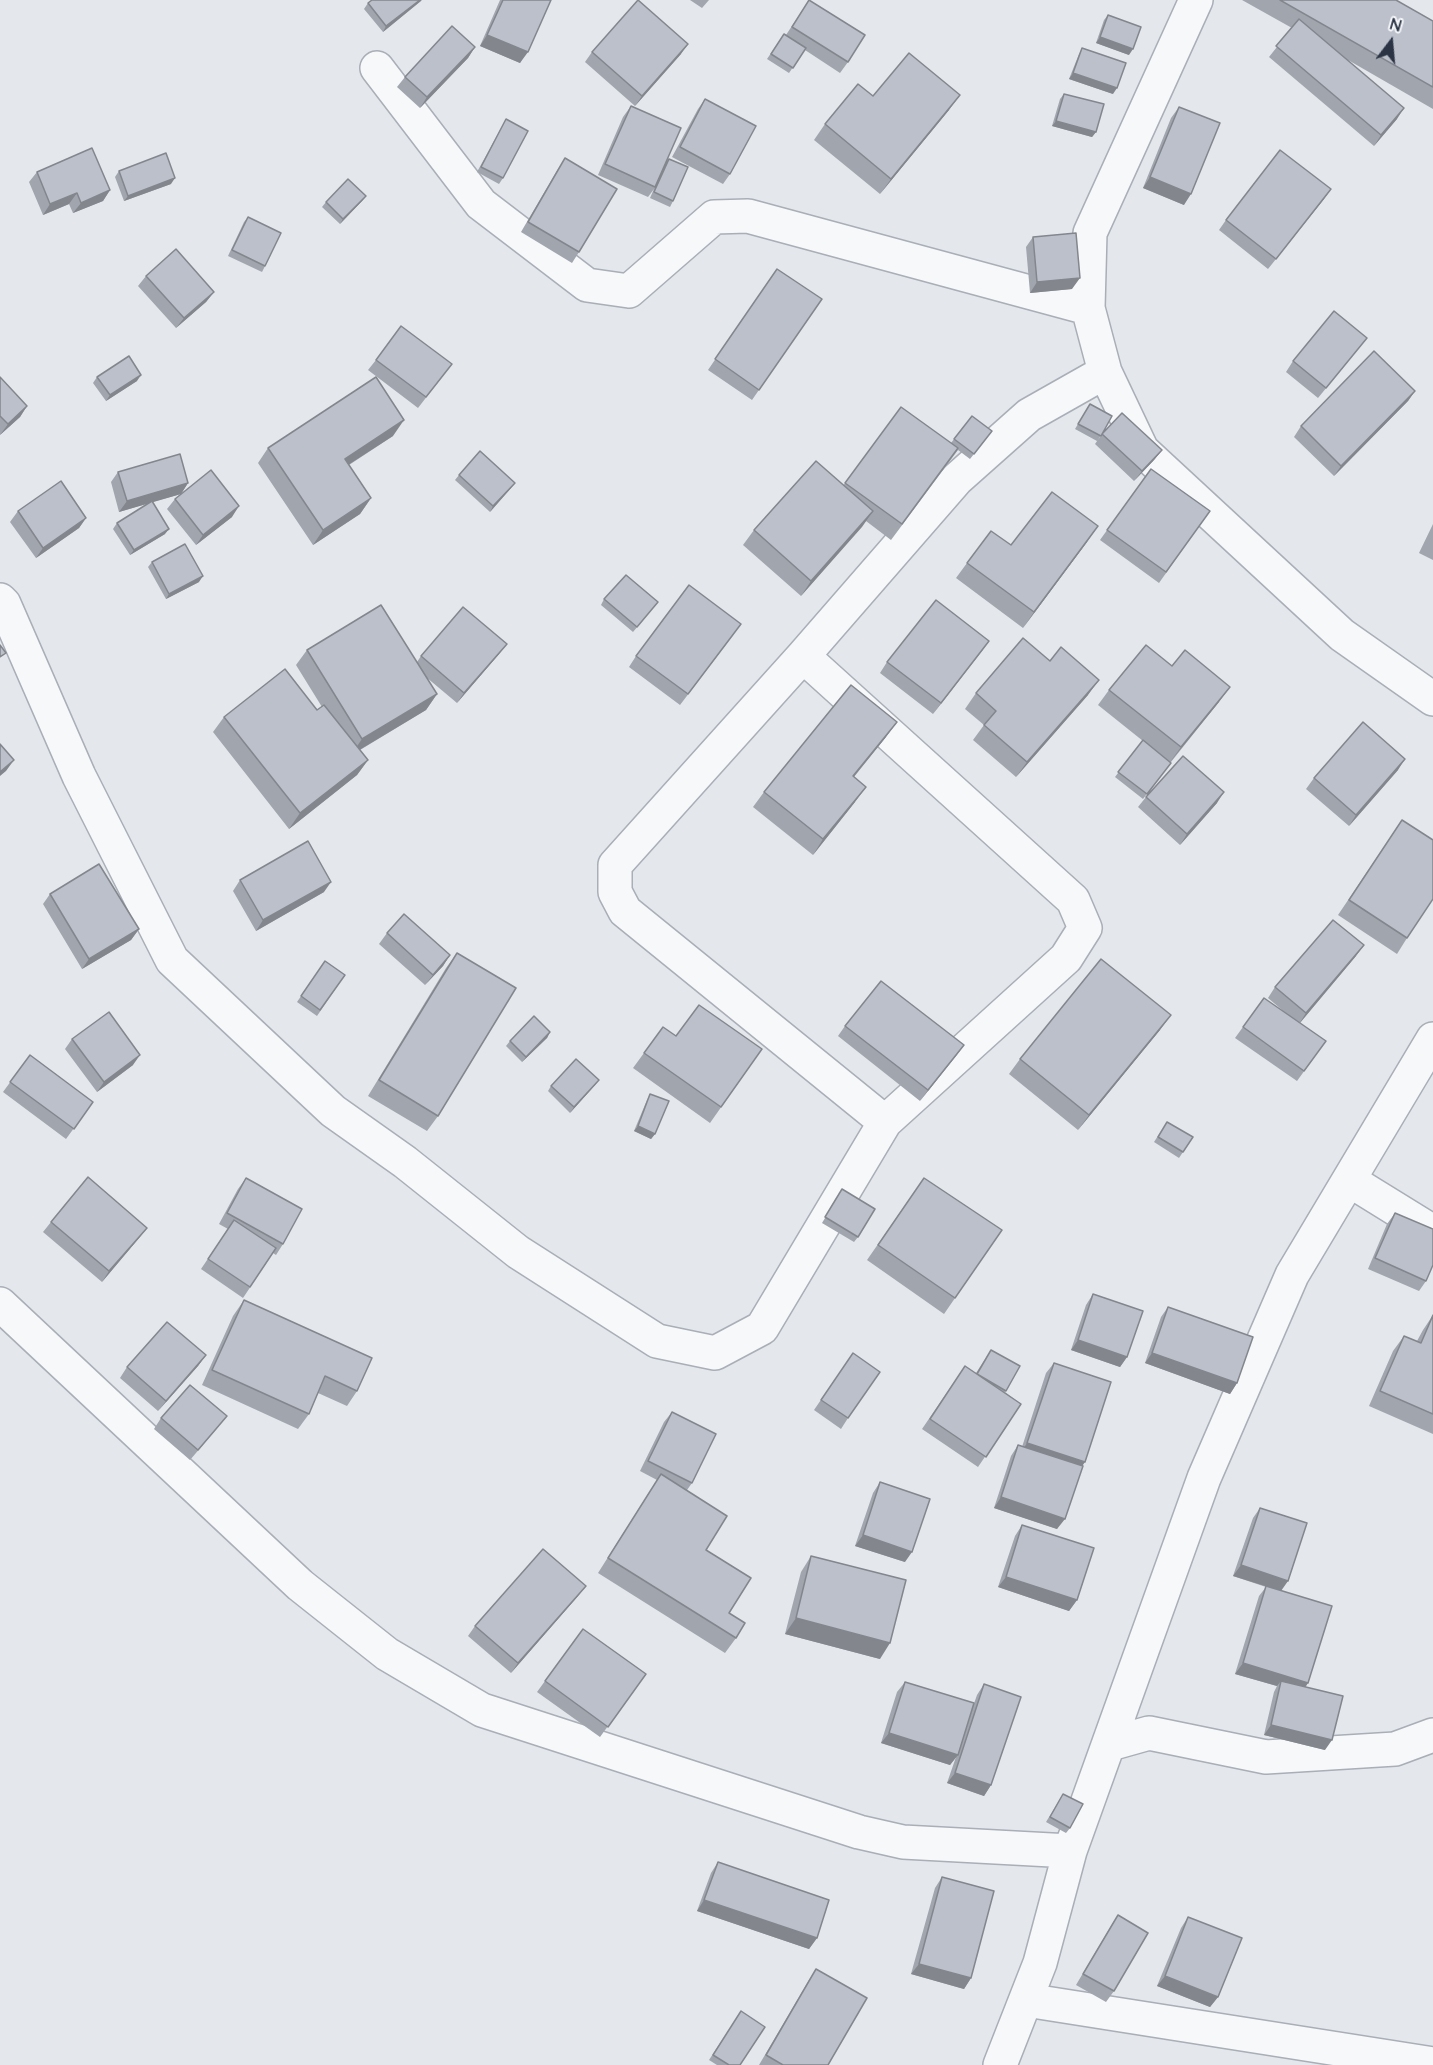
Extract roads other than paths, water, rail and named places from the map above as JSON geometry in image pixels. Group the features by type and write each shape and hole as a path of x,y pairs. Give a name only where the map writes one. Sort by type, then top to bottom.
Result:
{"street":[{"path":"1196,0 1090,233 1088,308 1105,372 1142,450 1342,635 1433,699"},
{"path":"377,68 481,204 587,285 630,291 714,217 748,216 1088,308"},
{"path":"885,1122 625,911 615,892 615,865 803,656 957,478 1029,415 1105,372"},
{"path":"0,600 4,604 80,776 172,960 333,1111 405,1162 518,1252 657,1341 715,1353 762,1328 885,1122 1066,958 1085,928 1074,900 803,656"},
{"path":"1000,2065 1040,1963 1070,1851 1204,1478 1292,1275 1433,1039"},
{"path":"1349,1180 1433,1232"},
{"path":"0,1304 300,1585 387,1654 482,1710 859,1832 903,1842 1070,1851"},
{"path":"1110,1744 1149,1733 1266,1757 1395,1749 1433,1735"},
{"path":"1026,2000 1433,2064"}]}
